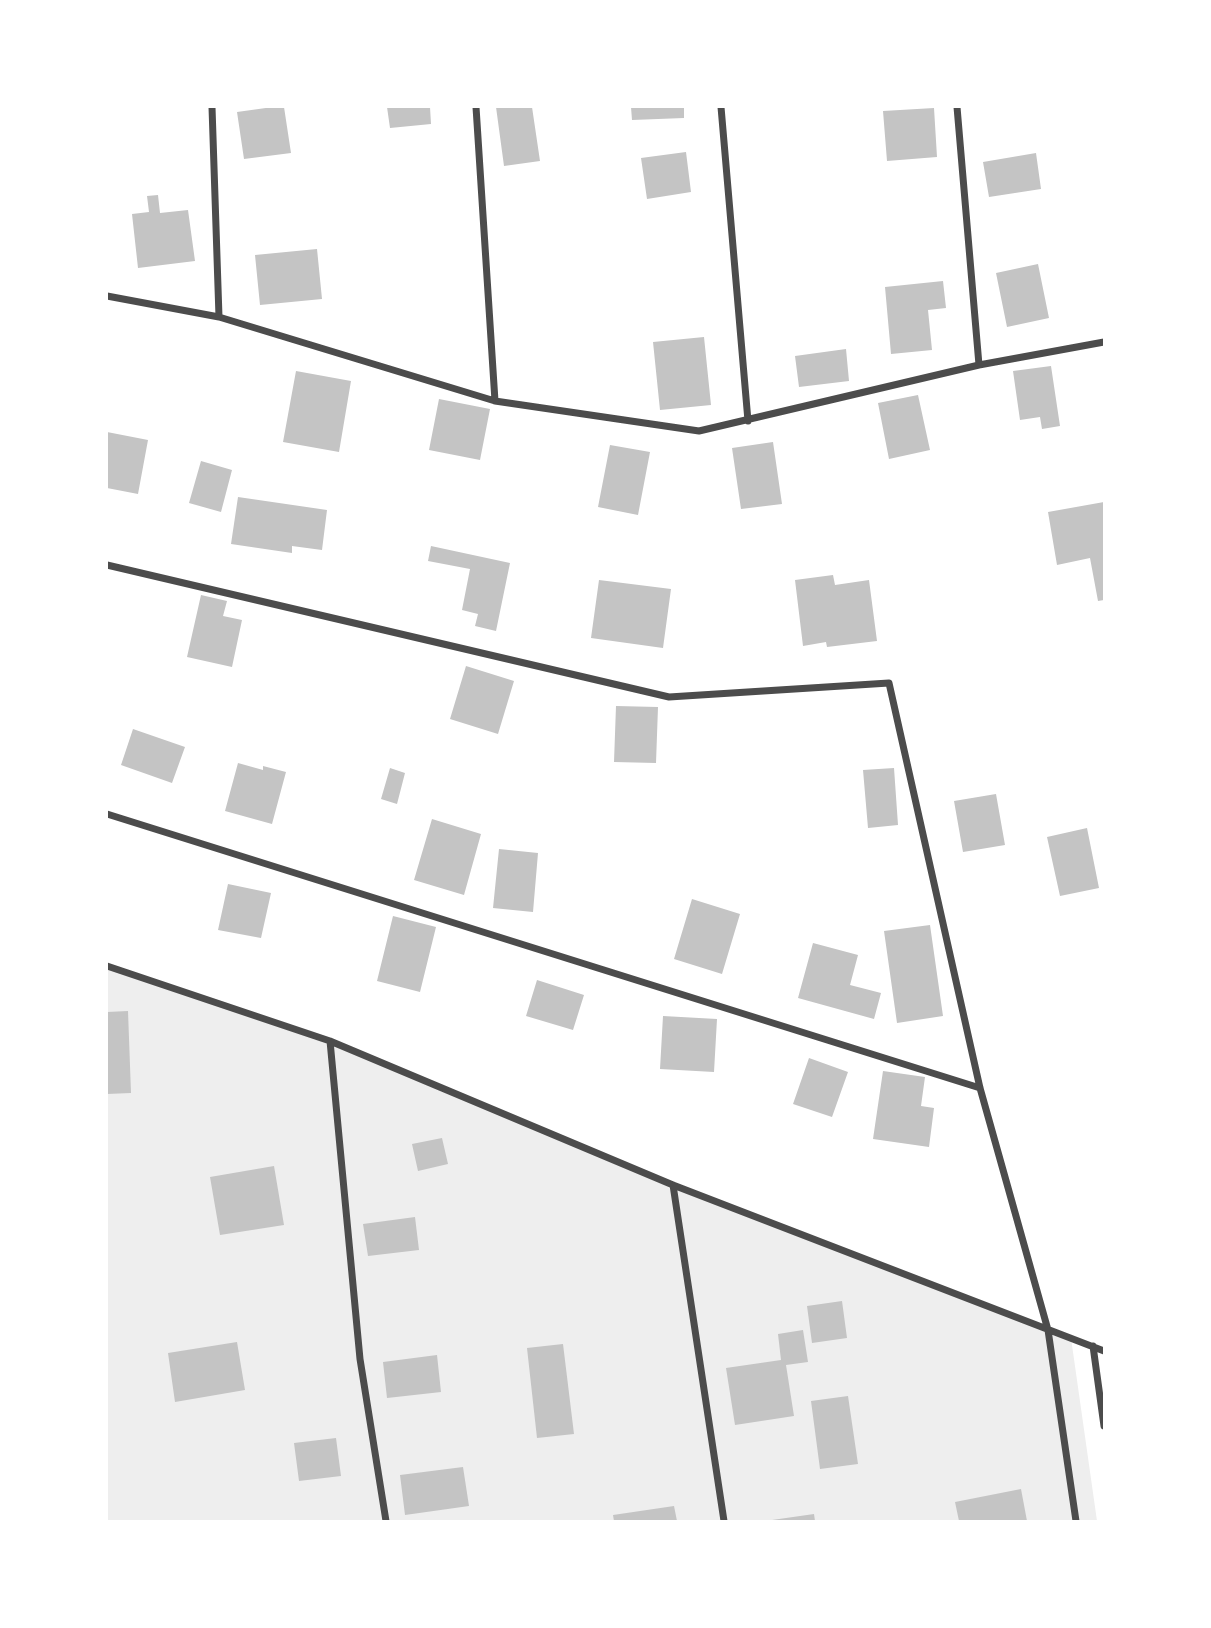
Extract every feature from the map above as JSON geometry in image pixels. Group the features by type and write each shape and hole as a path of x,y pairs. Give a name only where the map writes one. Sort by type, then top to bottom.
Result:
{"street":[{"path":"212,107 219,317"},
{"path":"476,107 495,401"},
{"path":"721,107 748,421"},
{"path":"957,107 979,365"},
{"path":"107,296 219,317 495,401 699,431 979,365 1104,342"},
{"path":"107,565 669,698 889,683 980,1087 1048,1330 1076,1521"},
{"path":"107,814 980,1087"},
{"path":"107,965 330,1041 673,1185 1104,1351"},
{"path":"330,1041 360,1359 386,1521"},
{"path":"673,1185 724,1521"},
{"path":"1093,1346 1104,1426"}],"shaded area":[{"path":"107,966 330,1041 673,1185 1071,1338 1097,1521 107,1521"}],"building":[{"path":"284,107 291,153 244,159 237,112"},
{"path":"387,107 430,107 431,124 390,128"},
{"path":"496,107 532,107 540,161 504,166"},
{"path":"631,107 684,107 684,118 632,120"},
{"path":"934,108 937,157 887,161 883,111"},
{"path":"686,152 691,192 647,199 641,158"},
{"path":"1036,153 1041,189 989,197 983,162"},
{"path":"158,195 160,213 188,210 195,261 138,268 132,214 149,212 147,196"},
{"path":"317,249 322,299 260,305 255,255"},
{"path":"1038,264 1049,318 1007,327 996,273"},
{"path":"943,281 946,308 928,310 932,350 891,354 885,287"},
{"path":"704,337 711,405 660,410 653,342"},
{"path":"846,349 849,381 799,387 795,356"},
{"path":"1051,366 1060,426 1042,429 1040,417 1020,420 1013,371"},
{"path":"296,371 351,381 339,452 283,442"},
{"path":"918,395 930,450 889,459 878,403"},
{"path":"439,399 490,409 480,460 429,450"},
{"path":"107,432 148,440 138,494 107,488"},
{"path":"773,442 782,504 741,509 732,448"},
{"path":"610,445 650,452 638,515 598,507"},
{"path":"201,461 232,470 221,512 189,503"},
{"path":"238,497 327,510 322,550 292,546 292,553 231,544"},
{"path":"1104,502 1104,600 1098,601 1090,558 1057,565 1048,512"},
{"path":"431,546 510,563 496,631 475,626 478,614 462,610 470,569 428,561"},
{"path":"833,575 835,585 869,580 877,641 827,647 826,642 803,646 795,580"},
{"path":"599,580 671,589 663,648 591,638"},
{"path":"201,595 227,601 223,616 242,620 232,667 187,657"},
{"path":"466,666 514,681 498,734 450,719"},
{"path":"616,706 658,707 656,763 614,762"},
{"path":"133,729 185,747 172,783 121,765"},
{"path":"238,763 263,770 263,766 286,772 272,824 225,811"},
{"path":"390,768 405,773 397,804 381,799"},
{"path":"894,768 898,825 868,828 863,770"},
{"path":"996,794 1005,845 963,852 954,801"},
{"path":"432,819 481,834 464,895 414,880"},
{"path":"1087,828 1099,888 1060,896 1047,837"},
{"path":"499,849 538,853 533,912 493,908"},
{"path":"228,884 271,893 261,938 218,930"},
{"path":"692,899 740,914 722,974 674,959"},
{"path":"393,916 436,927 420,992 377,981"},
{"path":"930,925 943,1016 897,1023 884,931"},
{"path":"813,943 858,955 850,985 881,993 874,1019 798,998"},
{"path":"537,980 584,995 573,1030 526,1016"},
{"path":"128,1011 131,1093 107,1094 107,1012"},
{"path":"663,1016 717,1019 714,1072 660,1069"},
{"path":"809,1058 848,1072 832,1117 793,1104"},
{"path":"883,1071 925,1077 921,1106 934,1108 929,1147 873,1139"},
{"path":"442,1138 448,1164 418,1171 412,1144"},
{"path":"274,1166 284,1225 220,1235 210,1177"},
{"path":"415,1217 419,1250 368,1256 363,1224"},
{"path":"842,1301 847,1338 812,1343 807,1306"},
{"path":"803,1330 808,1362 786,1365 794,1416 735,1425 726,1368 781,1360 778,1334"},
{"path":"237,1342 245,1390 175,1402 168,1353"},
{"path":"563,1344 574,1434 537,1438 527,1348"},
{"path":"437,1355 441,1392 387,1398 383,1362"},
{"path":"848,1396 858,1464 820,1469 811,1401"},
{"path":"336,1438 341,1476 299,1481 294,1443"},
{"path":"463,1467 469,1506 405,1515 400,1475"},
{"path":"1021,1489 1027,1521 959,1521 955,1502"},
{"path":"674,1506 677,1521 614,1521 613,1515"},
{"path":"814,1514 815,1521 772,1521 772,1520"}]}
